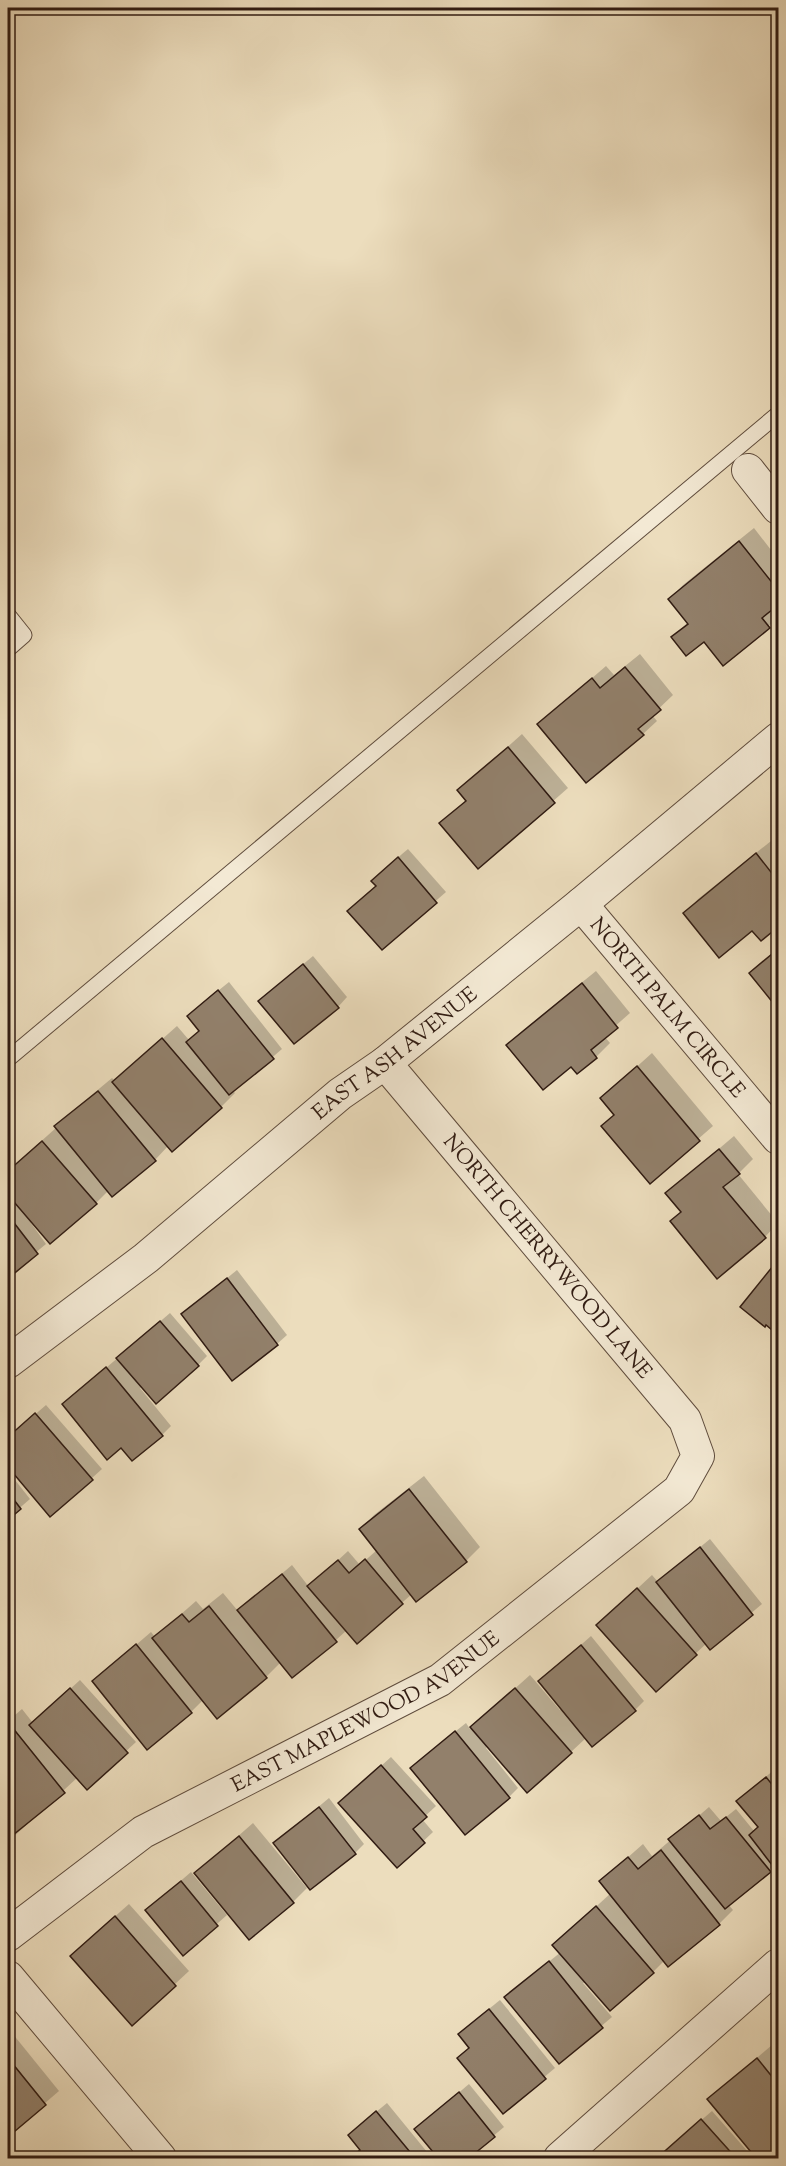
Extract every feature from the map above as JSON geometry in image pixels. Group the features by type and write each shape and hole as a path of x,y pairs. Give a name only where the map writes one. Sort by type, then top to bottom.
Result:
{"street":[{"path":"748,470 778,508"},
{"name":"EAST ASH AVENUE","path":"8,1362 146,1258 340,1094 385,1063 581,904 778,739"},
{"name":"NORTH PALM CIRCLE","path":"581,904 778,1138"},
{"name":"NORTH CHERRYWOOD LANE","path":"385,1063 685,1420 698,1456"},
{"name":"EAST MAPLEWOOD AVENUE","path":"8,1935 143,1832 440,1680 679,1490 698,1456"},
{"path":"560,2158 778,1965"},
{"path":"8,1977 158,2158"}],"lane":[{"path":"8,1059 778,414"},
{"path":"8,615 24,635 8,649"}],"building":[{"path":"739,541 778,590 778,605 762,618 770,628 723,666 704,642 686,656 671,637 688,624 668,599"},
{"path":"625,667 661,710 638,729 644,735 586,783 537,724 592,678 600,688"},
{"path":"508,747 555,803 478,869 439,823 466,801 457,790"},
{"path":"756,853 778,881 778,927 761,941 752,931 719,958 683,913"},
{"path":"398,857 437,903 382,950 347,911 376,886 371,881"},
{"path":"778,949 778,1009 749,973"},
{"path":"303,964 339,1008 294,1044 258,1001"},
{"path":"582,983 618,1028 591,1050 597,1058 577,1074 571,1067 543,1090 506,1045"},
{"path":"218,990 274,1059 229,1095 186,1042 199,1031 187,1016"},
{"path":"162,1038 222,1108 172,1152 112,1082"},
{"path":"637,1066 700,1141 650,1184 601,1126 614,1115 600,1098"},
{"path":"98,1091 156,1161 112,1197 54,1126"},
{"path":"42,1141 97,1204 50,1244 8,1195 8,1171"},
{"path":"719,1149 740,1174 723,1187 766,1238 717,1279 670,1221 681,1212 665,1193"},
{"path":"8,1215 38,1254 11,1276 8,1271"},
{"path":"778,1262 778,1335 740,1307"},
{"path":"227,1278 278,1345 232,1381 181,1314"},
{"path":"160,1321 199,1366 156,1404 116,1358"},
{"path":"106,1367 163,1436 132,1461 121,1448 107,1460 62,1404"},
{"path":"35,1413 93,1480 50,1517 8,1467 8,1437"},
{"path":"409,1489 467,1562 416,1602 359,1529"},
{"path":"8,1492 21,1509 8,1520"},
{"path":"700,1547 753,1615 710,1650 656,1582"},
{"path":"365,1559 403,1604 357,1644 307,1586 338,1560 349,1573"},
{"path":"282,1574 337,1642 292,1678 237,1610"},
{"path":"637,1588 697,1655 656,1692 596,1625"},
{"path":"209,1606 267,1678 217,1719 152,1638 182,1614 189,1622"},
{"path":"136,1644 192,1713 147,1750 92,1681"},
{"path":"581,1645 636,1711 592,1747 538,1681"},
{"path":"70,1688 128,1753 87,1790 29,1725"},
{"path":"515,1688 572,1753 527,1793 470,1727"},
{"path":"8,1722 65,1793 13,1835 8,1829"},
{"path":"455,1731 510,1798 465,1835 410,1768"},
{"path":"381,1765 427,1817 413,1829 425,1843 397,1868 338,1803"},
{"path":"766,1777 774,1787 778,1783 778,1860 772,1865 749,1835 758,1827 736,1801"},
{"path":"319,1807 356,1854 310,1890 273,1843"},
{"path":"699,1815 710,1829 726,1817 771,1872 725,1909 668,1839"},
{"path":"239,1836 294,1903 249,1940 194,1873"},
{"path":"661,1850 720,1925 668,1967 599,1881 628,1857 638,1869"},
{"path":"181,1881 218,1926 183,1956 145,1910"},
{"path":"596,1906 654,1973 610,2011 552,1945"},
{"path":"115,1916 176,1986 132,2026 70,1956"},
{"path":"549,1961 603,2028 559,2064 504,1997"},
{"path":"489,2009 546,2079 503,2114 457,2058 469,2048 458,2034"},
{"path":"8,2058 46,2105 8,2137"},
{"path":"757,2058 778,2084 778,2158 756,2158 707,2099"},
{"path":"459,2092 495,2137 469,2158 438,2158 414,2129"},
{"path":"376,2111 415,2158 349,2158 360,2150 348,2135"},
{"path":"701,2119 736,2158 657,2158"}]}
